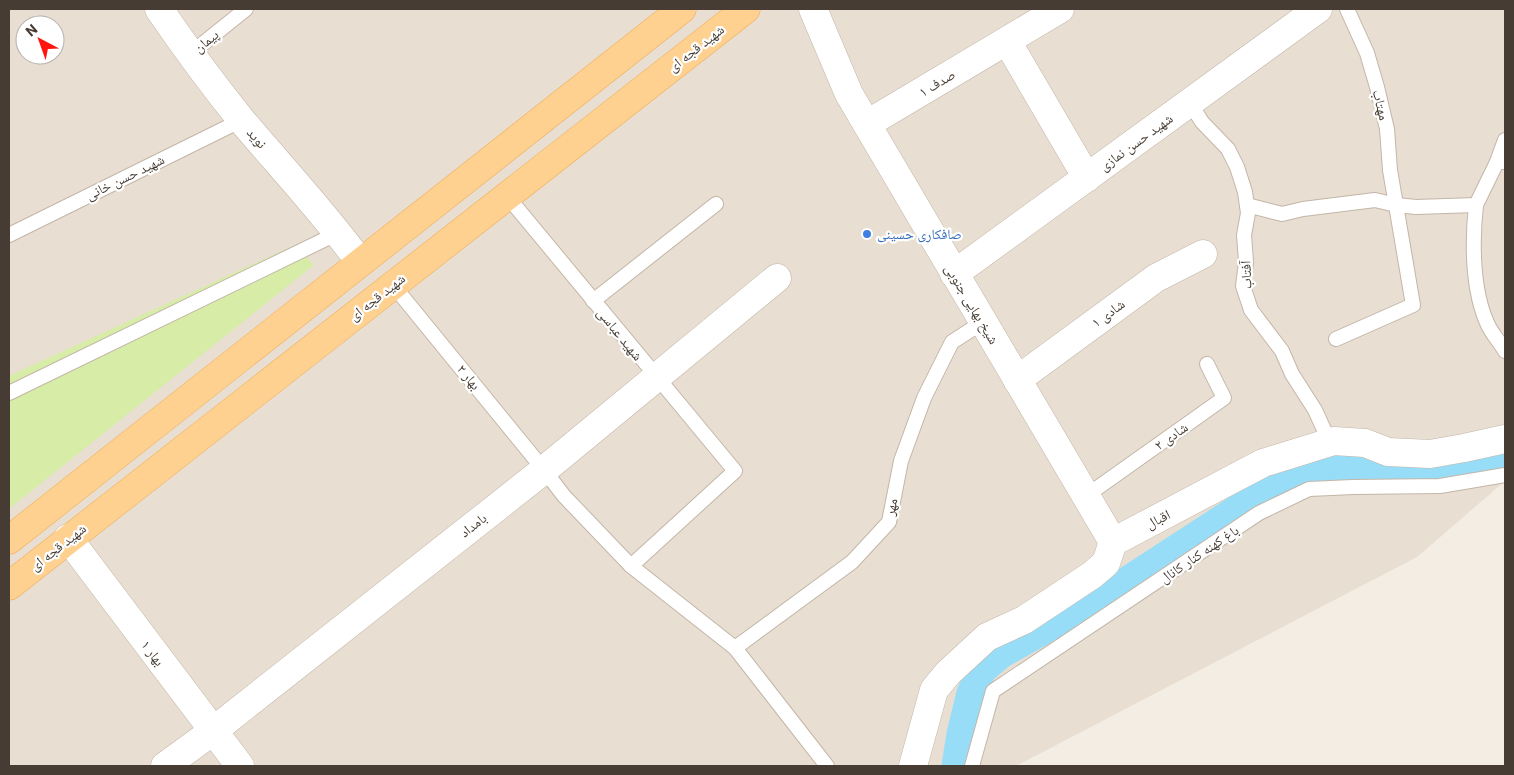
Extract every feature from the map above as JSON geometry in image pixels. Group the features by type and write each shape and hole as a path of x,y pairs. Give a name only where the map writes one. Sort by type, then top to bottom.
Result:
{"main road":[{"path":"9,540 682,9"},
{"name":"شهید قجه ای","path":"9,586 746,9"}],"street":[{"name":"نوید","path":"159,9 190,54 242,120 338,233 360,262"},
{"name":"شیخ بهایی جنوبی","path":"813,9 849,94 1113,542"},
{"name":"صدف ۱","path":"867,124 1060,9"},
{"name":"شهید حسن نمازی","path":"954,274 1190,103 1311,11"},
{"path":"1007,41 1087,178"},
{"name":"شادی ۱","path":"1017,380 1156,278 1203,254"},
{"name":"بامداد","path":"164,766 212,731 544,470 777,278"},
{"name":"اقبال","path":"1113,542 1263,463 1334,441 1365,443 1388,452 1430,454 1505,439"},
{"name":"بهار ۱","path":"68,538 240,766"},
{"path":"913,766 934,690 948,672 987,637 1024,620 1092,575 1106,563 1113,542"}],"lane":[{"name":"پیمان","path":"190,54 246,9"},
{"name":"مهتاب","path":"1336,339 1413,305 1390,170 1387,129 1367,53 1347,9"},
{"name":"آفتاب","path":"1190,103 1202,122 1228,148 1242,184 1248,213 1244,235 1246,262 1243,286 1251,310 1282,351 1292,374 1315,410 1330,443"},
{"name":"شهید حسن خانی","path":"9,234 242,120"},
{"path":"1505,140 1501,162 1476,206 1474,220 1476,278 1480,301 1488,325 1505,351"},
{"name":"شهید عباسی","path":"507,196 735,471 631,566"},
{"path":"1247,205 1282,214 1303,209 1375,200 1416,207 1476,206"},
{"path":"593,301 716,204"},
{"path":"9,394 338,233"},
{"name":"بهار ۲","path":"393,285 544,470"},
{"name":"مهر","path":"735,648 852,562 889,522 901,461 924,398 952,342 983,322"},
{"name":"شادی ۲","path":"1086,496 1224,398 1207,364"},
{"path":"544,470 564,496 631,566 735,648 827,766"},
{"name":"باغ کهنه کنار کانال","path":"972,766 993,691 1259,513 1309,489 1440,486 1505,475"}],"shaded area":[{"path":"9,9 1505,9 1505,481 1417,557 1016,766 9,766"}],"green space":[{"path":"295,245 314,265 9,509 9,376"}],"waterway":[{"path":"956,766 961,734 971,693 983,669 1001,654 1104,596 1273,486 1311,472 1371,467 1418,474 1505,456"}],"place":[{"name":"صافکاری حسینی","path":"867,234"}]}
